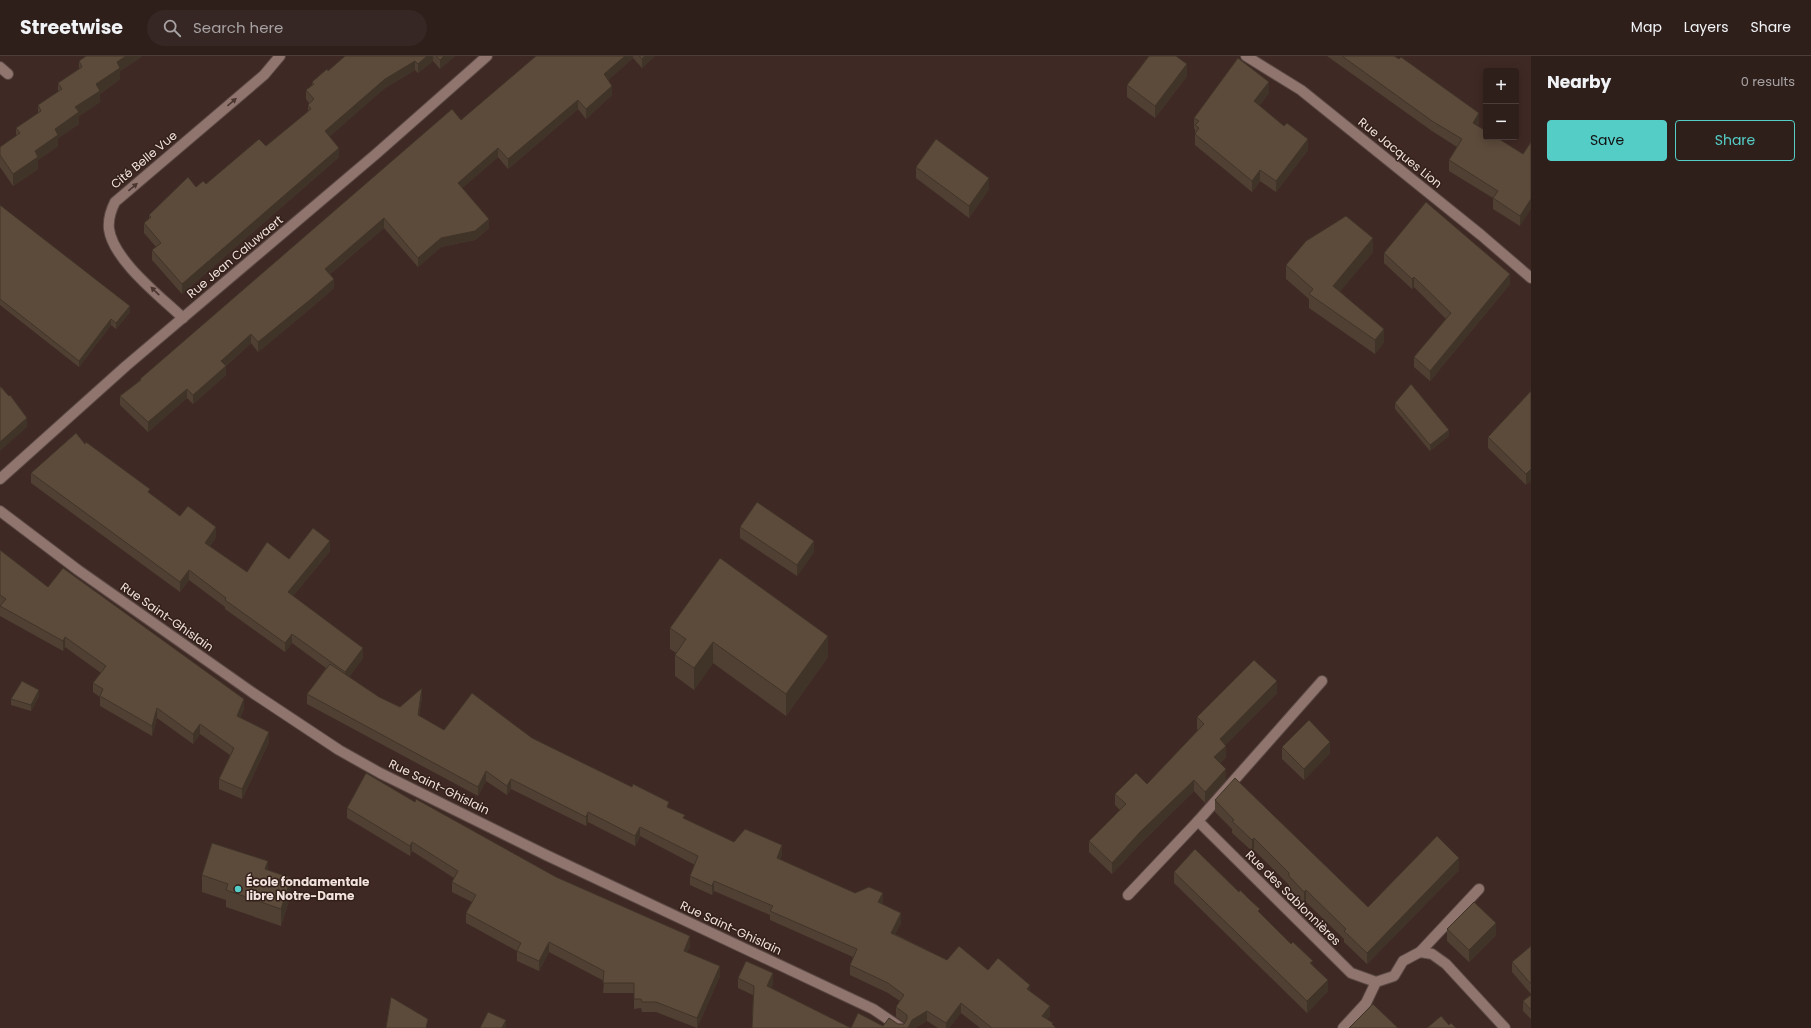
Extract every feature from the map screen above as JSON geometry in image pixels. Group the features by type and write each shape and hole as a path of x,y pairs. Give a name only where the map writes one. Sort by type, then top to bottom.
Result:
{"street":[{"name":"Cité Belle Vue","path":"183,318 123,259 115,246 109,229 110,212 114,202 264,75 280,56"},
{"name":"Rue Jean Caluwaert","path":"0,479 126,366 370,159 487,56"},
{"name":"Rue Jacques Lion","path":"1246,56 1301,90 1481,235 1531,278"},
{"path":"0,67 8,74"},
{"name":"Rue Saint-Ghislain","path":"0,511 84,574 253,693 339,750 380,773 546,855 873,1009 901,1028"},
{"path":"1128,894 1198,821 1322,681"},
{"name":"Rue des Sablonnières","path":"1198,821 1350,974 1376,982"},
{"path":"1343,1028 1366,1003 1376,982 1394,976 1403,961 1420,952 1480,889"},
{"path":"1420,952 1432,954 1446,964 1505,1028"}],"building":[{"path":"86,56 126,56 117,62 120,68 96,84 100,91 75,107 79,112 55,129 58,135 35,151 38,157 13,174 0,155 0,147 20,133 16,128 41,111 38,105 62,89 58,83 82,67 79,61"},
{"path":"345,56 427,56 418,64 415,61 385,79 325,131 339,148 182,284 152,250 161,243 144,223 151,217 149,215 188,177 196,187 203,181 206,184 259,139 266,146 311,109 308,105 314,99 306,90 314,84 312,82 327,69 328,71"},
{"path":"436,56 444,56 440,60"},
{"path":"536,56 625,56 604,74 612,86 586,109 578,100 508,159 498,148 458,183 489,219 475,231 441,238 418,258 384,218 325,269 334,279 258,342 251,334 221,361 226,366 193,395 187,389 148,422 120,396 141,380 140,379 452,109 461,120"},
{"path":"1149,56 1176,56 1187,64 1155,106 1127,85"},
{"path":"1342,56 1394,56 1399,59 1401,57 1479,113 1473,123 1483,129 1483,140 1501,140 1523,154 1531,142 1531,199 1520,216 1493,198 1498,191 1449,160 1462,139 1432,121"},
{"path":"1238,58 1269,82 1254,101 1284,126 1287,123 1308,139 1276,181 1260,170 1252,181 1195,134 1199,128 1195,125 1199,121 1194,118"},
{"path":"936,139 989,178 969,206 916,167"},
{"path":"1426,202 1510,274 1430,371 1414,357 1451,313 1414,277 1412,279 1384,253"},
{"path":"0,205 130,306 116,323 111,319 79,361 0,299"},
{"path":"1346,216 1373,238 1333,286 1384,329 1375,340 1309,294 1313,289 1286,265 1306,241"},
{"path":"1411,384 1449,430 1430,445 1395,403"},
{"path":"0,386 9,396 10,395 27,418 0,442"},
{"path":"1531,391 1531,469 1526,474 1488,437"},
{"path":"76,433 85,444 86,442 150,489 148,492 180,516 188,506 216,527 205,543 247,572 267,542 289,559 313,528 330,541 288,592 363,648 345,672 292,634 285,643 225,600 226,598 189,570 180,582 31,473"},
{"path":"757,502 814,541 797,565 740,527"},
{"path":"0,550 48,587 63,568 244,699 237,716 269,732 242,789 219,779 234,748 200,724 193,734 157,708 152,726 100,696 103,689 93,683 106,666 65,637 63,641 0,606 6,599 0,595"},
{"path":"720,558 828,636 786,694 713,642 694,668 675,655 686,639 670,628"},
{"path":"1254,660 1277,681 1220,739 1226,746 1214,757 1226,769 1205,792 1194,780 1140,832 1112,863 1089,841 1126,804 1115,794 1136,773 1147,784 1204,724 1197,717"},
{"path":"330,664 379,697 400,707 422,688 418,715 444,730 472,693 532,738 632,787 633,784 669,802 667,807 685,815 683,818 734,842 745,829 782,845 777,858 855,893 869,887 883,893 878,902 901,913 891,933 947,960 959,946 988,970 998,958 1030,985 1027,989 1050,1006 1042,1016 1053,1023 1052,1024 1056,1028 992,1028 961,1003 946,1023 927,1011 912,1020 908,1028 851,1028 858,1013 883,1026 889,1018 898,1024 904,1024 907,1019 907,1015 896,1007 904,995 888,983 850,965 857,949 770,911 773,906 714,881 712,886 690,876 698,856 640,827 635,836 588,812 586,817 511,779 507,786 486,771 478,787 307,694"},
{"path":"22,681 39,690 31,705 11,699"},
{"path":"1309,720 1330,742 1304,769 1282,747"},
{"path":"366,773 415,802 416,799 556,877 690,936 684,951 720,966 697,1018 656,1002 642,1002 641,999 634,999 634,983 603,983 604,971 549,942 539,961 517,951 521,943 466,913 476,895 452,882 458,871 412,842 410,846 347,808"},
{"path":"1235,778 1368,907 1437,836 1459,858 1367,953 1344,931 1346,929 1306,890 1304,892 1289,876 1289,873 1254,838 1252,840 1232,821 1234,820 1215,800"},
{"path":"212,843 268,861 265,869 291,878 281,909 226,890 228,884 202,875"},
{"path":"1195,849 1239,892 1240,890 1260,909 1258,911 1291,944 1293,942 1313,961 1310,963 1328,980 1307,1001 1174,872"},
{"path":"1474,902 1496,923 1469,950 1447,929"},
{"path":"1531,946 1531,984 1512,962"},
{"path":"746,961 773,973 767,986 851,1028 752,1028 754,986 738,978"},
{"path":"1531,995 1531,1010 1523,1001"},
{"path":"391,997 428,1019 426,1028 386,1028"},
{"path":"1373,1004 1398,1028 1349,1028"},
{"path":"488,1012 506,1020 502,1028 480,1028"},
{"path":"1441,1016 1449,1025 1451,1023 1456,1028 1427,1028"}],"place":[{"name":"École fondamentale libre Notre-Dame","path":"238,889"}]}
